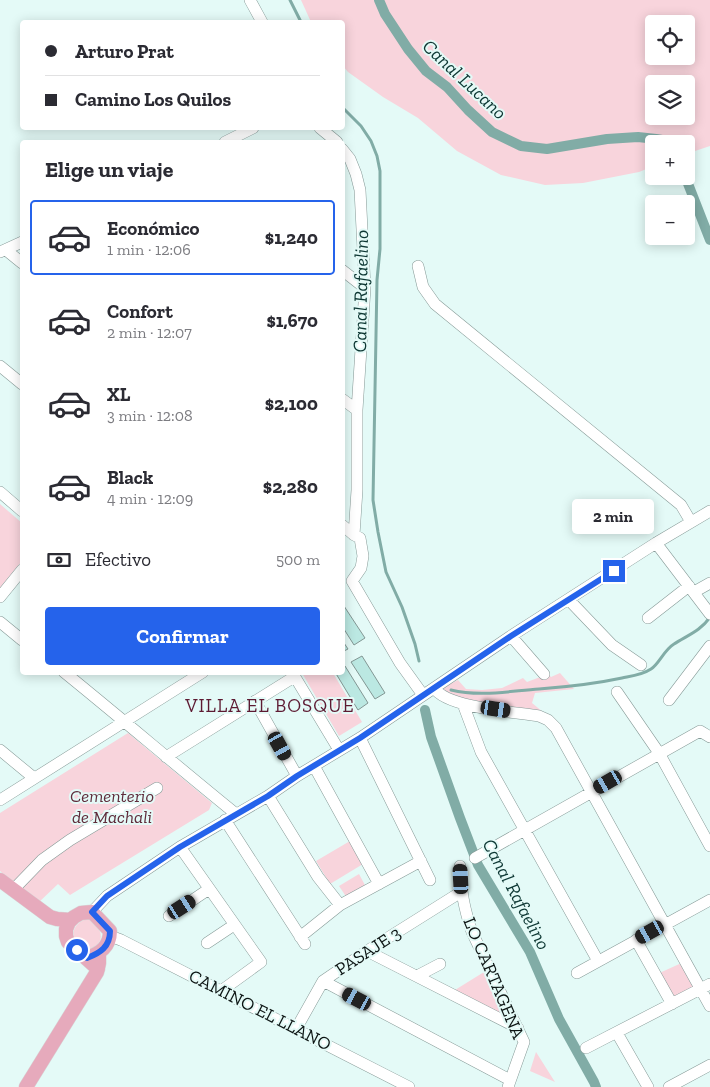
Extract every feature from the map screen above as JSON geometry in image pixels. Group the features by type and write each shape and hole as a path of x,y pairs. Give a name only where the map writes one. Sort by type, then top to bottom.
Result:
{"main road":[{"path":"0,880 50,917 71,920"},
{"path":"26,1087 98,969 99,963 93,956 68,942 66,936 66,929 71,920 81,913 92,912 110,931 108,943 104,950 93,956"},
{"path":"50,917 52,924 66,936"}],"street":[{"path":"250,0 261,20"},
{"path":"229,140 249,130"},
{"path":"322,130 335,140"},
{"path":"345,153 353,166 360,190 365,288 357,410 357,490 354,535"},
{"path":"3,251 20,243"},
{"path":"3,251 20,262"},
{"path":"418,266 424,287 436,304 682,505 691,522"},
{"path":"345,277 365,288"},
{"path":"0,366 20,382"},
{"path":"345,401 357,410"},
{"path":"0,492 20,509"},
{"path":"92,912 107,896 180,847 268,796 360,738 511,636 656,543 710,511"},
{"path":"345,528 360,538 363,556 361,568 347,584 423,695"},
{"path":"656,543 708,612"},
{"path":"0,597 20,572"},
{"path":"648,618 691,589 710,583"},
{"path":"569,600 612,645 641,665"},
{"path":"0,622 20,638"},
{"path":"511,636 544,674"},
{"path":"670,700 710,646"},
{"path":"68,675 236,814"},
{"path":"0,800 198,675"},
{"path":"166,757 293,675 340,750"},
{"path":"434,688 446,698 463,704 539,716 548,720 556,728 665,924 705,987 710,1006"},
{"path":"617,692 659,753 710,846"},
{"path":"255,701 297,776"},
{"path":"463,704 481,752 598,961"},
{"path":"475,858 700,731 709,734"},
{"path":"360,738 430,880"},
{"path":"0,750 34,778"},
{"path":"314,766 379,884"},
{"path":"13,890 42,860 70,840 157,788"},
{"path":"268,796 318,877 340,905"},
{"path":"225,820 303,940 340,905 421,861"},
{"path":"180,847 261,962 221,991"},
{"name":"LO CARTAGENA","path":"460,866 461,892 465,913 472,932 524,1042 509,1084"},
{"path":"169,916 209,889"},
{"name":"PASAJE 3","path":"296,1029 323,980 366,950 461,892"},
{"path":"577,972 710,900"},
{"path":"207,943 234,925"},
{"name":"CAMINO EL LLANO","path":"110,936 409,1087"},
{"path":"636,940 672,1004"},
{"path":"366,950 518,1028"},
{"path":"417,976 440,964"},
{"path":"323,980 509,1084"},
{"path":"586,1048 705,987"},
{"path":"617,1032 648,1087"},
{"path":"673,1086 710,1065"}],"green space":[{"path":"301,0 710,0 710,146 695,151 695,135 645,135 645,170 639,172 583,183 545,185 501,175 457,151 418,118 383,97 345,68 345,20 310,20"},
{"path":"0,504 20,521 20,563 0,588"},
{"path":"560,673 574,689 535,693 532,703 543,712 459,698 452,696 442,688 458,680 466,689 502,688 523,678 527,682 548,674 551,677"},
{"path":"303,675 334,675 362,722 339,736"},
{"name":"Cementerio de Machali","path":"128,733 212,803 209,810 70,895 58,884 37,904 0,871 0,813"},
{"path":"350,841 363,864 330,884 316,861"},
{"path":"359,874 366,887 347,898 339,886"},
{"path":"89,918 97,926 100,940 93,948 87,949 81,948 77,944 73,933 78,924"},
{"path":"686,961 701,989 672,1004 655,975"},
{"path":"484,972 508,1019 455,990"},
{"path":"536,1052 555,1082 530,1071"}],"building":[{"path":"345,608 365,638 354,645 345,631"},
{"path":"362,656 385,693 375,699 351,662"},
{"path":"345,666 368,703 358,710 337,675 345,675"}],"waterway":[{"name":"Canal Rafaelino","path":"290,0 300,20"},
{"name":"Canal Lucano","path":"379,0 385,14 408,49 426,71 447,87 492,132 521,146 547,149 607,139 645,138"},
{"name":"Canal Rafaelino","path":"345,110 361,126 371,141 380,171 380,249 377,280 373,500 386,572 402,607 419,661"},
{"name":"Canal Lucano","path":"689,185 710,240"},
{"path":"451,690 473,693 506,692 580,685 637,675 654,667 670,647 698,630 710,617"},
{"name":"Canal Rafaelino","path":"425,710 431,737 478,865 530,952 559,1019 596,1087"}],"district":[{"name":"VILLA EL BOSQUE","path":"270,705"}],"route":[{"path":"77,950 87,958 97,955 104,950 108,943 110,931 92,912 107,896 180,847 268,796 360,738 511,636 614,571"}]}
